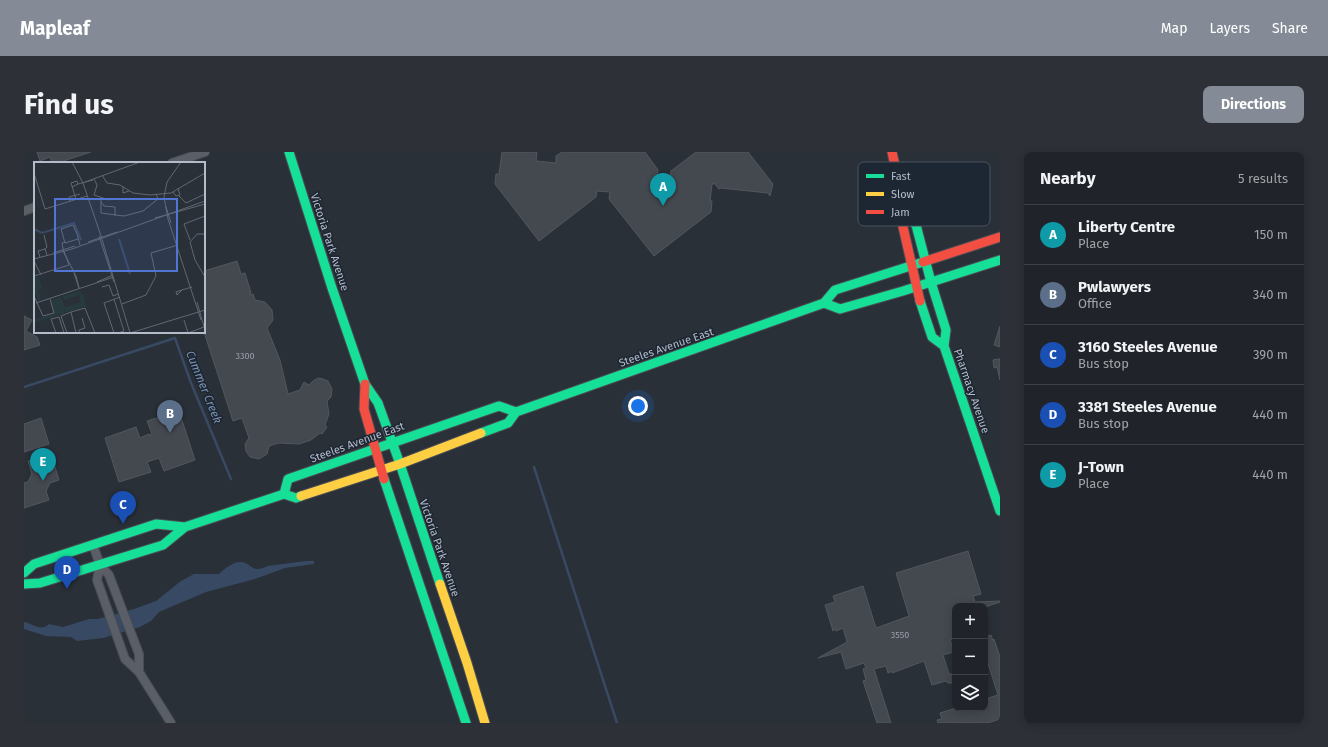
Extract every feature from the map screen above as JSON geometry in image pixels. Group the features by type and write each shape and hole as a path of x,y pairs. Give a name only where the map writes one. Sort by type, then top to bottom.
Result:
{"main road":[{"name":"Victoria Park Avenue","path":"289,152 332,288 366,384 378,403 400,464 467,663 485,723"},
{"path":"892,152 894,162"},
{"name":"Pharmacy Avenue","path":"903,226 922,310 932,337 944,346"},
{"name":"Pharmacy Avenue","path":"916,226 931,282 946,330 944,346 1000,511"},
{"name":"Steeles Avenue East","path":"24,584 40,583 163,545 185,527 284,494 296,498 400,464 508,423 516,412 824,303 835,290 1000,237"},
{"path":"824,303 840,309 1000,260"},
{"name":"Victoria Park Avenue","path":"366,384 364,409 381,470 450,670 466,723"},
{"name":"Steeles Avenue East","path":"284,494 288,479 375,448 499,406 516,412"},
{"name":"Steeles Avenue East","path":"24,573 34,564 156,524 185,527"}],"street":[{"path":"175,162 205,152"},
{"path":"24,211 34,207"},
{"path":"93,545 100,565 109,575 139,654 139,672"},
{"path":"100,565 96,580 126,659 139,672 171,723"}],"water":[{"path":"314,561 314,564 285,568 255,579 206,592 159,612 151,621 140,627 103,638 77,641 71,637 46,636 24,629 24,622 37,627 43,627 49,624 63,627 89,619 98,619 134,609 156,601 181,581 194,574 219,574 228,566 239,562 246,563 258,569 267,566"}],"building":[{"path":"37,152 91,152 60,162 52,162 50,157 40,161"},
{"path":"502,152 537,152 536,161 556,163 556,156 562,152 645,152 658,170 657,176 670,178 671,171 696,152 748,152 773,184 770,196 768,193 719,189 714,183 712,184 710,201 712,201 711,212 654,256 609,199 610,192 597,191 596,197 539,241 495,184 496,174 499,174"},
{"path":"237,261 241,274 245,273 251,293 250,295 253,294 255,300 265,302 272,310 273,320 267,328 280,360 288,394 300,390 304,382 309,385 318,378 328,381 332,389 331,397 327,401 329,414 325,425 327,427 322,434 320,433 311,440 299,444 279,443 269,446 267,454 259,459 250,457 246,451 245,444 249,438 242,418 233,421 204,333 205,271"},
{"path":"24,316 32,320 26,331 37,337 40,345 24,350"},
{"path":"1000,326 1000,347 994,345"},
{"path":"1000,359 1000,380 997,367 994,368 993,360"},
{"path":"179,411 195,460 164,471 159,458 147,462 151,472 119,482 105,438 136,427 140,438 149,434 150,435 152,434 147,421"},
{"path":"41,418 49,444 24,452 24,424"},
{"path":"51,454 59,480 50,483 46,491 49,500 24,508 24,483 28,482 32,474 28,461"},
{"path":"968,551 981,594 973,596 975,602 1000,602 988,606 988,603 952,603 952,640 950,640 952,653 943,655 949,674 952,674 952,683 948,683 946,681 932,685 924,661 892,673 892,671 888,673 886,666 874,669 891,723 877,723 863,681 866,680 863,669 866,668 864,663 846,669 841,652 818,658 847,642 843,628 836,631 834,629 833,631 825,605 835,602 833,596 863,586 876,628 909,616 896,573"},
{"path":"991,635 993,641 994,639 1000,657 1000,719 988,723 938,723 937,720 942,719 940,713 952,709 952,711 988,711 988,698 998,695 988,663 988,636"}],"waterway":[{"name":"Cummer Creek","path":"24,387 175,338 191,383 231,479"},
{"path":"534,467 617,723"}],"traffic: fast":[{"path":"289,152 332,288 365,384 378,403 440,584"},
{"path":"916,226 931,282 946,330 944,346 1000,511"},
{"path":"824,303 840,309 903,291 1000,260"},
{"path":"481,433 508,423 516,412 824,303 835,290 923,262"},
{"path":"920,301 932,337 944,346"},
{"path":"284,494 288,479 499,406 516,412"},
{"path":"384,479 466,723"},
{"path":"24,584 40,583 163,545 185,527 284,494 296,498 301,496"},
{"path":"24,573 34,564 156,524 185,527"}],"traffic: slow":[{"path":"301,496 400,464 481,433"},
{"path":"440,584 467,663 485,723"}],"traffic: jam":[{"path":"892,152 894,162"},
{"path":"903,226 920,301"},
{"path":"923,262 1000,237"},
{"path":"365,384 364,409 384,479"}],"place":[{"name":"Liberty Centre","path":"663,206"},
{"name":"Pwlawyers","path":"170,433"},
{"name":"J-Town","path":"43,481"},
{"name":"3160 Steeles Avenue","path":"123,524"},
{"name":"3381 Steeles Avenue","path":"67,589"}]}
